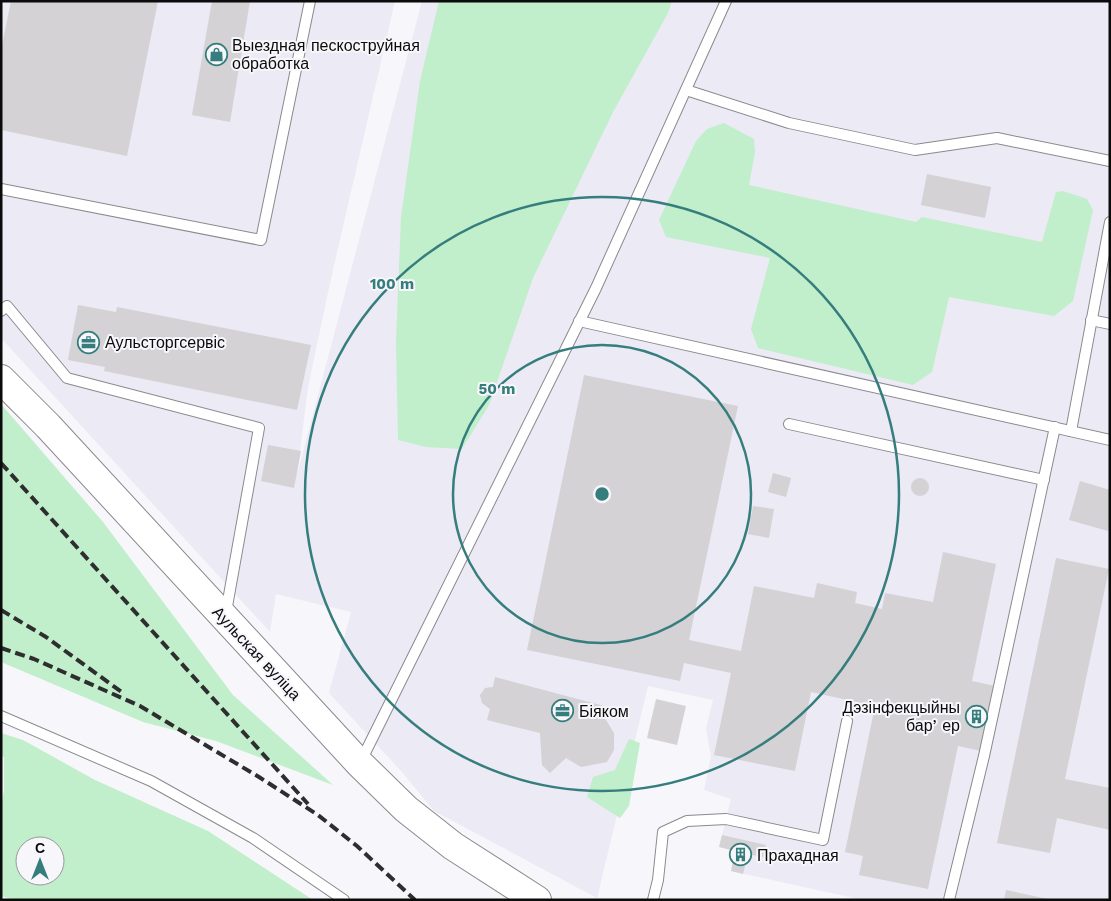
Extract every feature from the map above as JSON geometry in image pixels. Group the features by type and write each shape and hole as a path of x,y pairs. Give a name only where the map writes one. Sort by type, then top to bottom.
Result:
{"street":[{"name":"Аульская вуліца","path":"1,379 48,426 360,764 406,809 453,846 537,900"}],"lane":[{"path":"1,189 261,240 310,1"},
{"path":"360,764 579,321 726,1"},
{"path":"686,90 790,123 915,150 997,138 1110,161"},
{"path":"1070,431 1110,222"},
{"path":"1,311 7,306 67,378 259,428 224,618"},
{"path":"1091,320 1110,324"},
{"path":"579,321 1110,440"},
{"path":"789,424 1044,480"},
{"path":"949,900 984,756 1055,427"},
{"path":"1,716 151,781 253,838 344,900"},
{"path":"654,900 663,832 687,821 726,819 823,840 847,721"}],"shaded area":[{"name":"Біяком","path":"1,1 395,1 308,387 297,475 422,1 1110,1 1110,900 863,900 731,871 735,851 719,847 731,799 704,790 711,757 706,729 713,700 648,686 597,898 434,811 402,772 329,693 351,612 276,594 270,632 1,338"}],"green space":[{"path":"439,1 672,1 668,13 613,112 533,278 489,405 462,449 426,447 398,440 396,342 401,217 420,81"},
{"path":"724,123 754,139 755,152 749,185 916,222 922,217 1042,242 1056,192 1063,191 1087,199 1093,210 1073,301 1054,316 949,297 932,372 913,385 758,348 751,329 770,258 666,237 659,220 696,141 707,129"},
{"path":"1,404 103,522 233,695 333,785 216,741 143,722 1,662"},
{"path":"1,733 23,740 95,780 208,831 313,900 14,900 1,896 1,806 4,791 4,757 1,756"},
{"path":"629,739 640,743 629,806 620,818 587,797 593,777 615,770"}],"building":[{"path":"11,1 158,1 127,156 1,130 1,50"},
{"path":"212,1 250,1 230,122 192,115"},
{"path":"927,174 991,187 985,218 921,205"},
{"path":"78,305 116,312 117,307 311,345 297,410 104,371 105,367 68,360"},
{"path":"584,375 738,406 689,640 741,651 754,586 814,598 817,583 857,592 855,603 882,609 885,593 933,602 943,552 996,564 972,681 995,686 981,751 958,746 928,889 859,875 863,856 845,852 875,706 811,692 795,771 714,755 731,673 684,663 680,681 527,650"},
{"path":"268,445 301,451 294,488 261,481"},
{"path":"773,473 791,478 786,497 768,492"},
{"path":"916,478 924,478 929,483 927,494 916,496 911,491 911,483"},
{"path":"1080,481 1110,490 1110,525 1108,531 1069,520"},
{"path":"753,506 774,509 769,538 748,534"},
{"path":"1056,558 1109,569 1065,779 1110,788 1110,830 1057,818 1050,853 997,843"},
{"path":"495,677 604,706 601,716 606,720 614,733 614,750 607,762 581,767 566,758 550,773 542,765 540,733 487,720 490,709 482,703 480,695 485,688 493,687"},
{"path":"656,699 686,706 677,745 647,738"},
{"name":"Прахадная","path":"722,835 766,845 763,857 748,854 743,874 731,871 735,851 719,847"},
{"path":"1006,890 1048,899 1048,900 1004,900"}],"railway":[{"path":"1,463 308,804"},
{"path":"1,610 46,637 123,693"},
{"path":"1,648 34,659 140,706 259,777 318,815 357,846 415,900"}],"place":[{"name":"Выездная пескоструйная обработка","path":"216,54"},
{"name":"Аульсторгсервіс","path":"89,342"},
{"name":"Біяком","path":"563,711"},
{"name":"Дэзінфекцыйны барʼер","path":"976,716"},
{"name":"Прахадная","path":"741,855"}]}
